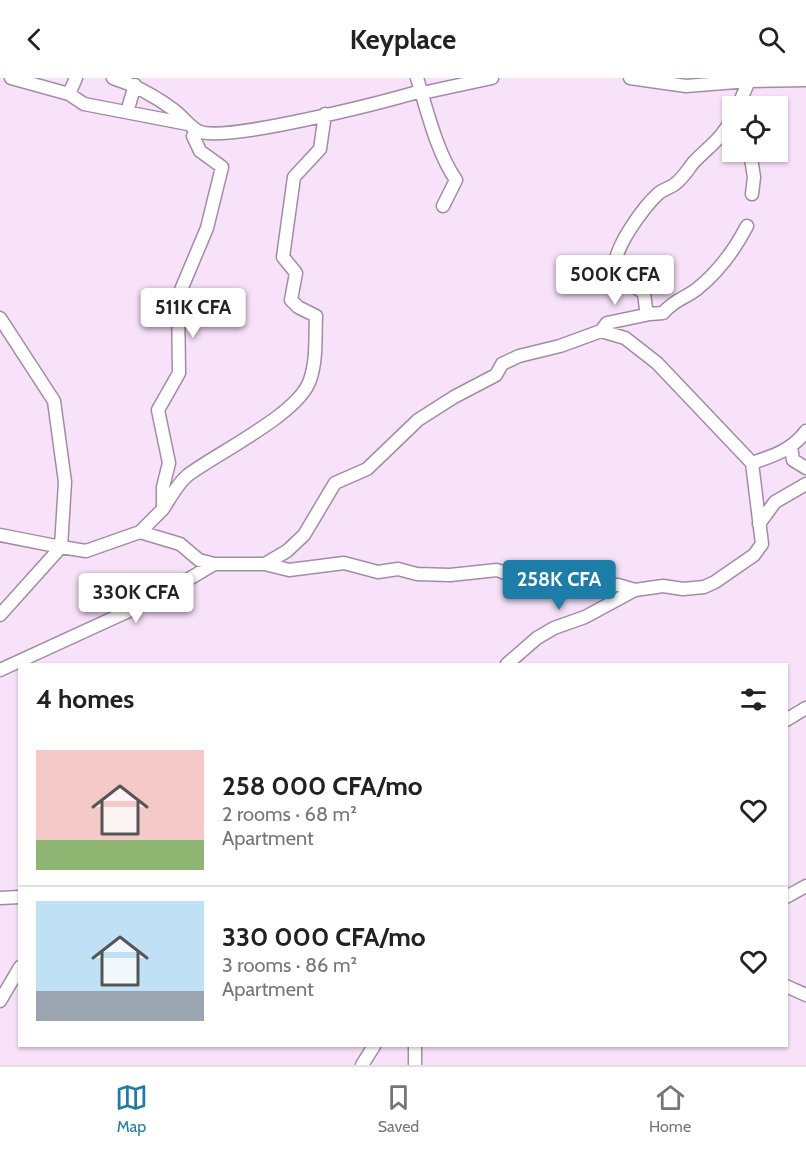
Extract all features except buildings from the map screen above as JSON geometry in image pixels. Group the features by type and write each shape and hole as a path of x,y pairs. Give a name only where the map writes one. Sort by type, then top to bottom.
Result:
{"street":[{"path":"10,78 22,79 69,94 84,104 193,128 207,135 268,128 377,104 421,91 492,78"},
{"path":"69,94 76,78"},
{"path":"113,78 135,86 174,110 193,128 200,152 222,167 207,228 178,297 179,373 158,410 169,463 163,487 163,509"},
{"path":"417,78 423,105 432,122 441,153 456,180 443,206"},
{"path":"630,78 686,86 721,81 806,80"},
{"path":"743,96 749,81"},
{"path":"126,112 135,86"},
{"path":"0,535 86,551 140,532 163,509 186,477 260,429 294,402 310,382 315,359 316,316 291,300 296,273 283,257 294,177 320,149 325,114"},
{"path":"650,314 646,309 645,293 617,274 614,264 616,254 630,229 659,193 685,175 722,135"},
{"path":"752,162 754,177 752,194"},
{"path":"265,564 287,551 304,535 335,483 367,469 418,420 454,397 496,375 502,364 519,356 560,346 601,331 607,323 663,313 674,300 698,288 724,261 747,226"},
{"path":"0,318 54,400 65,482 61,547 0,615"},
{"path":"508,663 537,638 555,628 585,617 635,590 663,586 683,589 704,587 715,582 754,555 762,544 752,463 657,363 625,338 601,331"},
{"path":"752,463 774,456 791,447 806,431"},
{"path":"791,447 793,460 806,468"},
{"path":"759,524 775,502 806,484"},
{"path":"140,532 180,544 199,560 214,564 265,564 289,570 344,563 378,572 398,569 424,574 450,575 497,570 521,579 557,584 618,585 635,590"},
{"path":"0,670 157,598 214,564"},
{"path":"788,719 806,708"},
{"path":"788,896 806,886"},
{"path":"0,898 18,897"},
{"path":"0,1001 18,970"},
{"path":"788,987 806,995"},
{"path":"362,1065 373,1047"},
{"path":"415,1047 415,1065"}]}
